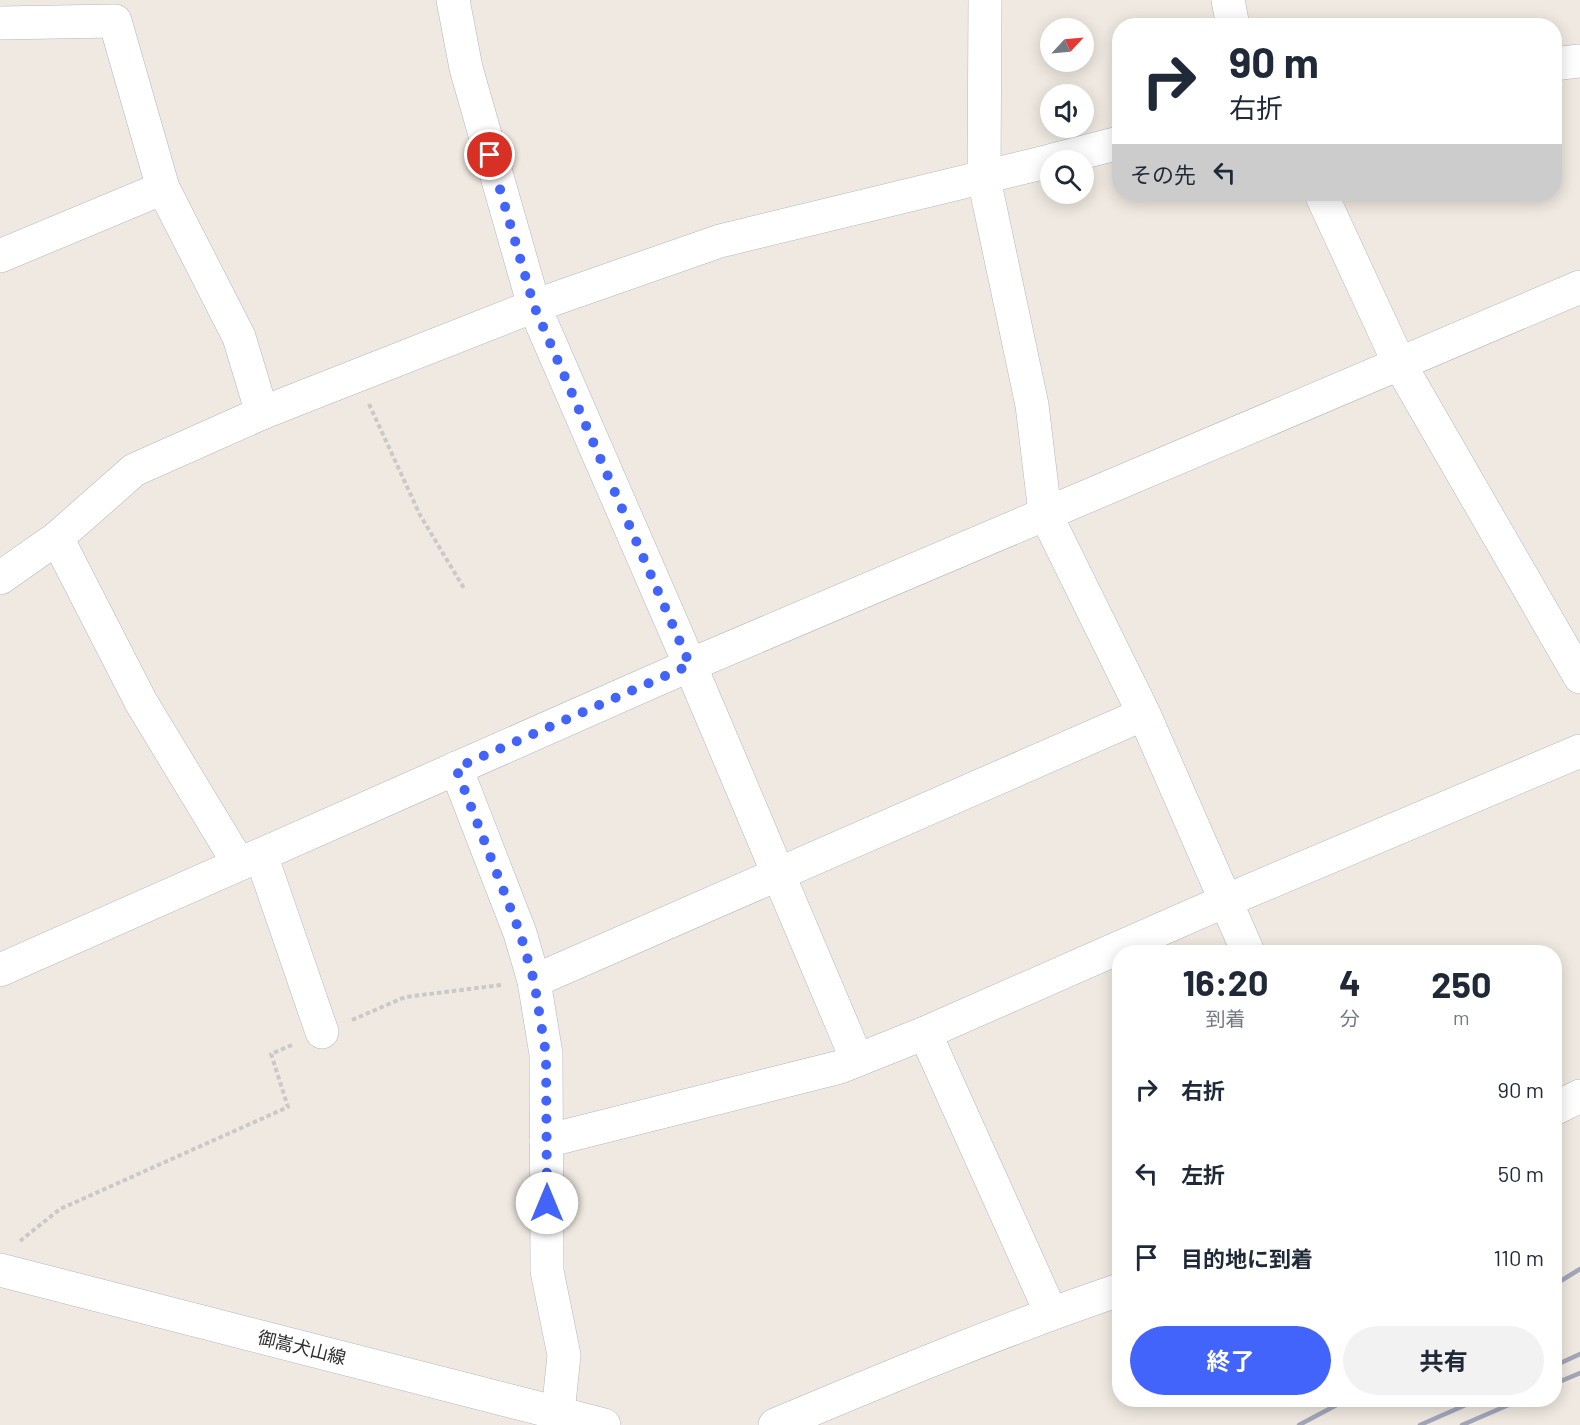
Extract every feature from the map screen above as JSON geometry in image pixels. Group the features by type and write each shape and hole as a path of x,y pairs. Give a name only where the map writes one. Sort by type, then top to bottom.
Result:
{"street":[{"path":"453,0 466,68 534,306 690,665 857,1060"},
{"path":"985,0 984,179 1032,405 1045,513 1144,714 1245,945"},
{"path":"1228,0 1231,18"},
{"path":"0,23 115,21 163,188 239,337 262,413"},
{"path":"1562,63 1580,61"},
{"path":"1093,150 1112,145"},
{"path":"0,578 57,538 134,470 262,413 534,306 720,240 1040,164"},
{"path":"0,256 163,188"},
{"path":"1324,201 1399,363 1580,676"},
{"path":"0,970 690,665 1580,287"},
{"path":"57,538 141,702 250,859 322,1032"},
{"path":"534,981 1144,714"},
{"path":"1125,945 1580,751"},
{"path":"456,768 520,933 534,981 546,1054 547,1271 564,1355 558,1413"},
{"path":"546,1141 840,1067 925,1033 1112,951"},
{"path":"925,1033 1051,1313"},
{"path":"1562,1105 1580,1096"},
{"name":"御嵩犬山線","path":"8,1257 604,1425"},
{"path":"775,1425 953,1350 1112,1292"}],"path":[{"path":"356,376 420,515 465,590"},
{"path":"8,1257 60,1209 288,1107 271,1054 405,997 534,981"}],"railway":[{"path":"1562,1280 1580,1269"},
{"path":"1562,1362 1580,1354"},
{"path":"1562,1381 1580,1373"},
{"path":"1299,1425 1333,1407"},
{"path":"1420,1425 1461,1407"},
{"path":"1462,1425 1504,1407"}],"route":[{"path":"490,155 534,306 690,665 456,768 520,933 534,981 546,1054 547,1203"}]}
